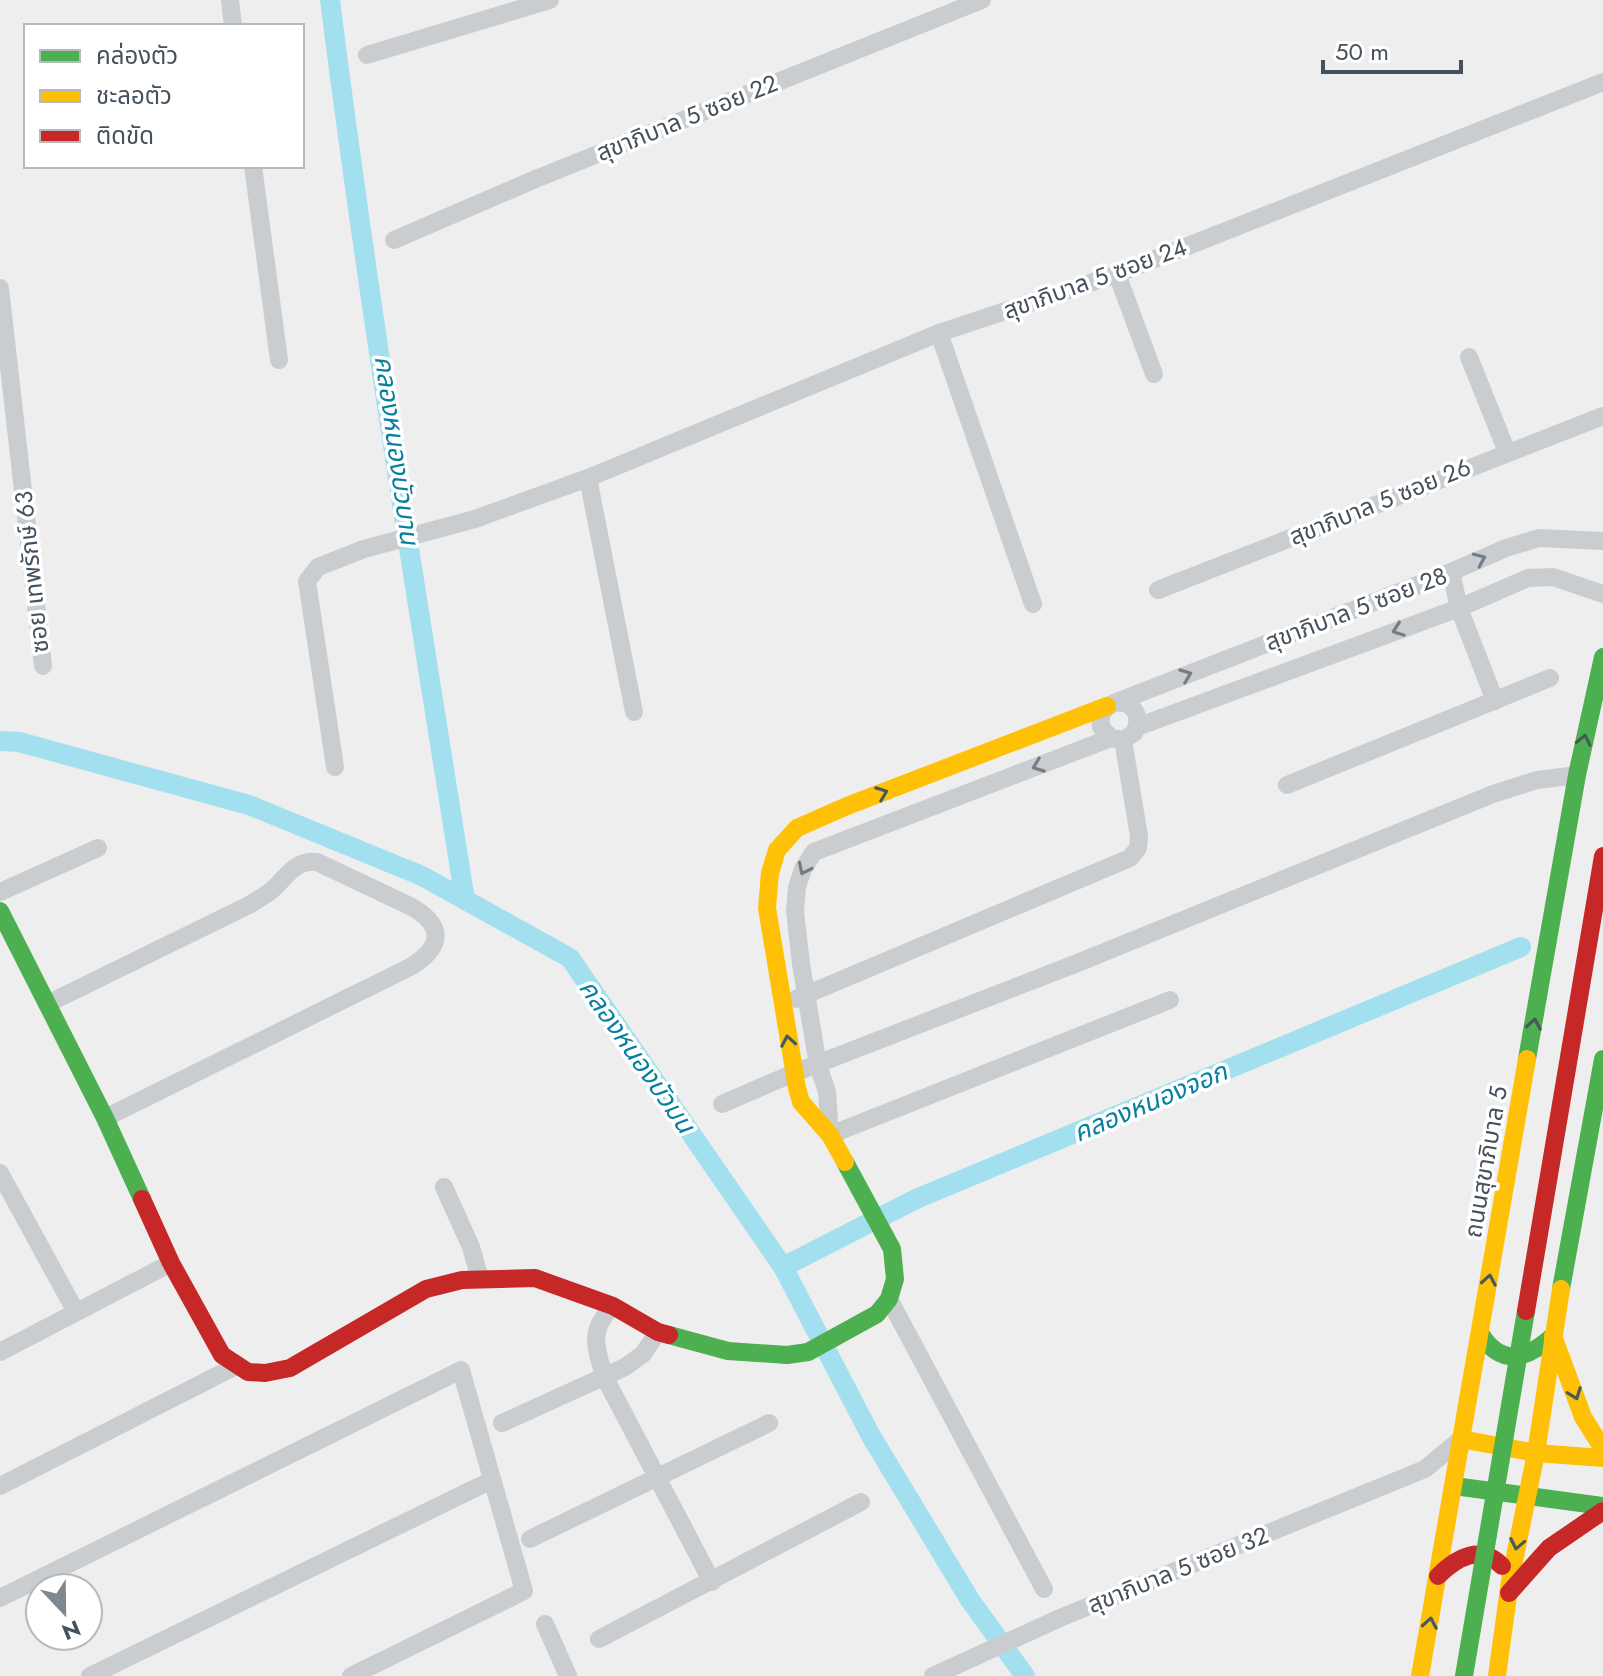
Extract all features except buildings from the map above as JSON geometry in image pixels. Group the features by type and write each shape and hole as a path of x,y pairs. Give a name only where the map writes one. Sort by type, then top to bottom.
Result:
{"main road":[{"name":"ถนนสุขาภิบาล 5","path":"1420,1676 1577,775 1603,657"},
{"path":"0,911 105,1118 171,1263 222,1355 236,1366 248,1372 265,1373 290,1368 426,1289 480,1279 535,1278 613,1306 658,1332 728,1351 787,1355 808,1352 877,1314 894,1288 895,1265 892,1249 830,1135 801,1102 767,908 770,873 777,850 797,828 847,806 1110,705"},
{"path":"1464,1676 1603,856"},
{"path":"1497,1676 1603,1059"},
{"path":"1480,1333 1486,1344 1512,1357 1541,1349 1553,1336"},
{"path":"1553,1336 1583,1417 1603,1449"},
{"path":"1461,1439 1536,1453 1603,1458"},
{"path":"1454,1486 1603,1508"},
{"path":"1510,1587 1549,1548 1603,1508"},
{"path":"1438,1576 1449,1563 1471,1554 1490,1555 1498,1560 1510,1587"}],"street":[{"path":"230,0 233,24"},
{"path":"367,55 550,0"},
{"name":"สุขาภิบาล 5 ซอย 22","path":"394,240 538,178 982,0"},
{"name":"สุขาภิบาล 5 ซอย 24","path":"335,767 307,581 318,567 364,549 475,519 588,478 939,333 1117,274 1603,82"},
{"path":"253,168 279,360"},
{"path":"1117,274 1154,374"},
{"name":"ซอย เทพรักษ์ 63","path":"0,288 43,666"},
{"path":"939,333 1033,604"},
{"path":"1469,357 1507,452"},
{"name":"สุขาภิบาล 5 ซอย 26","path":"1158,590 1603,416"},
{"path":"588,478 634,712"},
{"name":"สุขาภิบาล 5 ซอย 28","path":"1110,705 1506,548 1539,538 1603,541"},
{"path":"1451,572 1459,608 1495,701"},
{"name":"สุขาภิบาล 5 ซอย 28","path":"830,1135 827,1092 818,1065 795,911 797,887 803,869 814,852 1459,608 1528,578 1553,577 1603,594"},
{"path":"1287,785 1550,678"},
{"path":"782,1003 807,996 1130,858 1138,848 1139,836 1124,735 1135,710 1125,703 1110,705 1102,713 1100,723 1103,731 1124,735"},
{"path":"722,1104 1493,794 1537,780 1577,775"},
{"path":"847,806 861,833"},
{"path":"0,892 98,848"},
{"path":"47,1004 249,905 272,891 294,867 306,861 317,862 412,907 426,915 434,926 437,941 412,966 105,1118"},
{"path":"830,1135 1170,1000"},
{"path":"801,1102 827,1092"},
{"path":"0,1173 5,1198 76,1312"},
{"path":"444,1187 471,1247 480,1279"},
{"path":"0,1352 171,1263"},
{"path":"889,1299 1044,1589"},
{"path":"613,1306 596,1327 604,1376 712,1582"},
{"path":"502,1423 604,1376 643,1354 658,1332"},
{"path":"0,1486 236,1366"},
{"path":"0,1598 461,1370 524,1591 351,1676"},
{"path":"530,1539 769,1423"},
{"name":"สุขาภิบาล 5 ซอย 32","path":"933,1676 1018,1637 1425,1469 1461,1439"},
{"path":"1425,1469 1454,1486"},
{"path":"90,1676 492,1480"},
{"path":"599,1639 861,1502"},
{"path":"545,1624 568,1676"}],"waterway":[{"name":"คลองหนองบัวบาน","path":"330,0 377,338 465,900"},
{"name":"คลองหนองบัวมน","path":"0,741 19,742 249,805 422,876 570,958 783,1267 871,1436 970,1600 1025,1676"},
{"name":"คลองหนองจอก","path":"783,1267 916,1199 1521,947"}],"traffic: fast":[{"path":"1527,1059 1577,775 1603,657"},
{"path":"0,911 105,1118 142,1199"},
{"path":"1561,1289 1603,1059"},
{"path":"669,1335 728,1351 787,1355 808,1352 877,1314 889,1299 895,1279 892,1249 845,1162"},
{"path":"1464,1676 1526,1311"},
{"path":"1480,1333 1496,1351 1514,1356 1524,1355 1553,1336"},
{"path":"1454,1486 1603,1506"}],"traffic: slow":[{"path":"845,1162 830,1135 801,1102 797,1088 767,908 770,873 777,850 797,828 847,806 1107,706"},
{"path":"1420,1676 1527,1059"},
{"path":"1497,1676 1510,1581 1536,1453 1561,1289"},
{"path":"1553,1336 1583,1417 1603,1449"},
{"path":"1461,1439 1536,1453 1603,1458"}],"traffic: jam":[{"path":"1526,1311 1603,856"},
{"path":"142,1199 171,1263 222,1355 248,1372 265,1373 290,1368 426,1289 462,1280 535,1278 613,1306 669,1335"},
{"path":"1509,1593 1549,1548 1603,1511"},
{"path":"1438,1576 1453,1563 1478,1554 1494,1559 1502,1566"}]}
